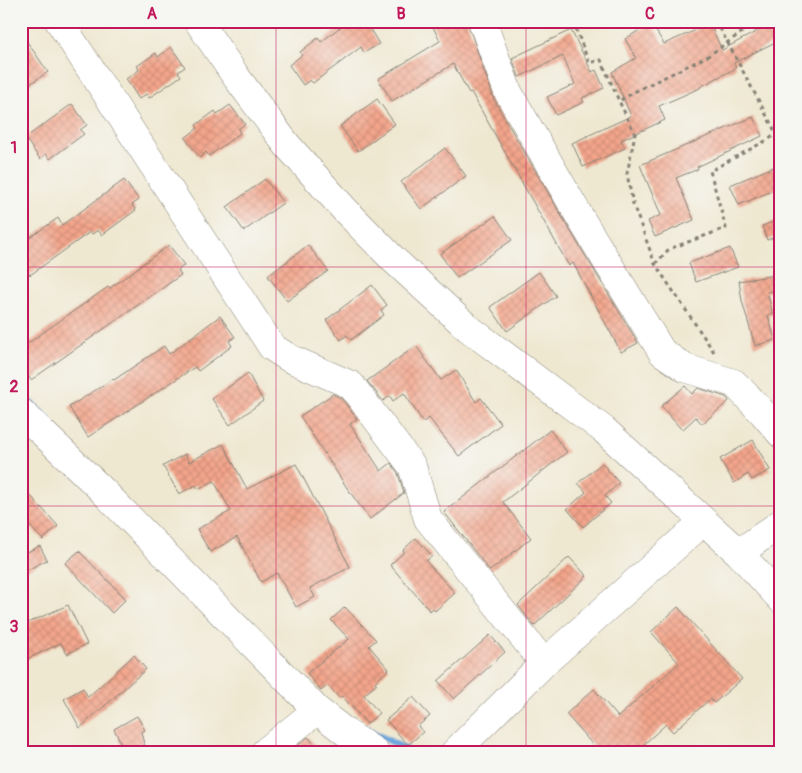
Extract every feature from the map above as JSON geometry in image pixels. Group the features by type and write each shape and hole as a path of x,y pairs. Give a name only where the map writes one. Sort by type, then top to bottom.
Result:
{"street":[{"path":"59,21 272,347 290,358 351,384 412,466 428,520 544,663"},
{"path":"198,21 237,78 287,145 345,210 395,261 468,328 604,430 739,553 781,599"},
{"path":"482,21 508,92 581,219 662,352 685,368 734,383 764,413 781,434"},
{"path":"21,412 102,490 317,710 348,734 376,752"},
{"path":"455,752 544,663 704,521"},
{"path":"739,553 781,523"},
{"path":"265,752 317,710"}],"path":[{"path":"573,21 589,63 601,60 618,101 635,134 627,174 633,204 655,264 734,383"},
{"path":"716,21 776,134"},
{"path":"618,101 636,90 708,56 758,21"},
{"path":"655,264 669,249 726,228 710,170 781,131"}],"building":[{"path":"348,21 365,21 379,44 364,53 361,47 313,83 310,80 303,85 289,65 302,55 300,52 318,38 321,42"},
{"path":"430,21 467,21 494,100 638,343 621,352 573,263 569,266 471,92 469,93 453,64 392,101 378,79 440,41"},
{"path":"776,21 781,21 781,39 734,63 736,68 700,88 659,106 665,120 621,140 625,148 583,167 572,143 631,116 612,72 636,58 625,39 651,23 664,44 710,24 722,50"},
{"path":"571,30 592,72 596,70 604,88 582,98 584,102 556,115 547,97 575,84 563,56 519,77 512,58"},
{"path":"21,33 48,72 21,90"},
{"path":"171,47 185,67 178,72 181,76 149,98 146,94 139,99 126,79 139,70 137,66 156,53 158,57"},
{"path":"377,99 395,124 358,151 340,126"},
{"path":"72,104 87,125 80,130 84,134 50,159 46,154 40,159 25,138"},
{"path":"230,105 245,124 238,129 240,133 209,156 206,152 200,158 185,138 198,128 196,125 215,111 217,114"},
{"path":"753,117 762,136 697,167 698,169 676,178 694,220 655,237 648,221 661,215 640,165"},
{"path":"445,148 466,176 421,209 401,182"},
{"path":"781,164 781,187 739,205 730,185"},
{"path":"265,179 283,203 244,231 227,207"},
{"path":"124,180 139,200 132,205 136,210 102,235 98,230 92,234 90,232 30,275 21,263 21,244 58,218 62,225"},
{"path":"495,216 512,240 457,278 440,254"},
{"path":"781,219 781,235 767,240 762,226"},
{"path":"169,245 184,265 178,270 181,275 31,380 27,375 21,380 21,348 108,287 110,288"},
{"path":"308,245 328,271 287,301 268,276"},
{"path":"730,248 738,267 696,282 689,263"},
{"path":"539,272 556,296 507,331 490,307"},
{"path":"781,274 781,290 767,292 773,314 768,315 775,340 755,346 742,301 739,281"},
{"path":"372,285 387,305 381,310 384,315 351,340 347,335 341,340 326,320"},
{"path":"220,316 235,337 229,341 232,346 198,371 195,367 88,437 69,407 114,380 164,346 169,354"},
{"path":"416,346 441,380 456,370 476,402 481,398 501,424 459,456 429,418 423,422 404,393 393,401 390,396 383,401 367,381"},
{"path":"248,373 263,401 230,425 212,399"},
{"path":"685,386 692,394 698,388 726,397 729,401 702,424 696,417 682,430 661,406"},
{"path":"333,394 341,398 357,419 350,424 381,471 391,463 398,473 404,493 370,519 349,491 300,416"},
{"path":"550,430 567,452 503,502 531,538 490,571 444,512"},
{"path":"753,440 770,470 752,480 748,474 734,483 720,459"},
{"path":"223,444 247,489 296,464 350,567 310,588 315,597 296,607 277,573 261,582 237,537 210,552 197,529 231,511 214,481 198,489 196,485 179,494 163,466 185,454 189,462"},
{"path":"602,463 619,483 605,496 611,503 583,527 567,509 586,492 578,483"},
{"path":"21,485 58,526 43,540 21,517"},
{"path":"416,538 432,556 426,561 455,593 435,611 433,608 430,611 390,565"},
{"path":"40,546 47,560 21,573 21,555"},
{"path":"79,551 126,599 112,613 65,563"},
{"path":"569,557 587,576 534,626 518,605"},
{"path":"68,605 87,644 67,654 61,643 21,662 21,639 28,636 23,625"},
{"path":"345,607 376,640 369,646 389,669 375,682 377,684 364,695 379,713 367,724 342,696 339,698 328,685 321,691 307,673 349,639 331,620"},
{"path":"678,607 742,679 714,703 710,699 673,732 666,724 643,745 650,752 599,752 566,714 594,689 618,717 679,663 651,632"},
{"path":"490,635 505,652 454,699 438,681"},
{"path":"134,655 146,669 80,728 64,699 83,688 88,697"},
{"path":"413,697 430,716 418,726 423,732 408,745 386,720"},
{"path":"137,716 145,730 141,732 146,752 122,752 114,729"},
{"path":"308,737 321,752 290,752"}],"waterway":[{"path":"21,393 49,420"},
{"path":"361,726 411,752"}]}
